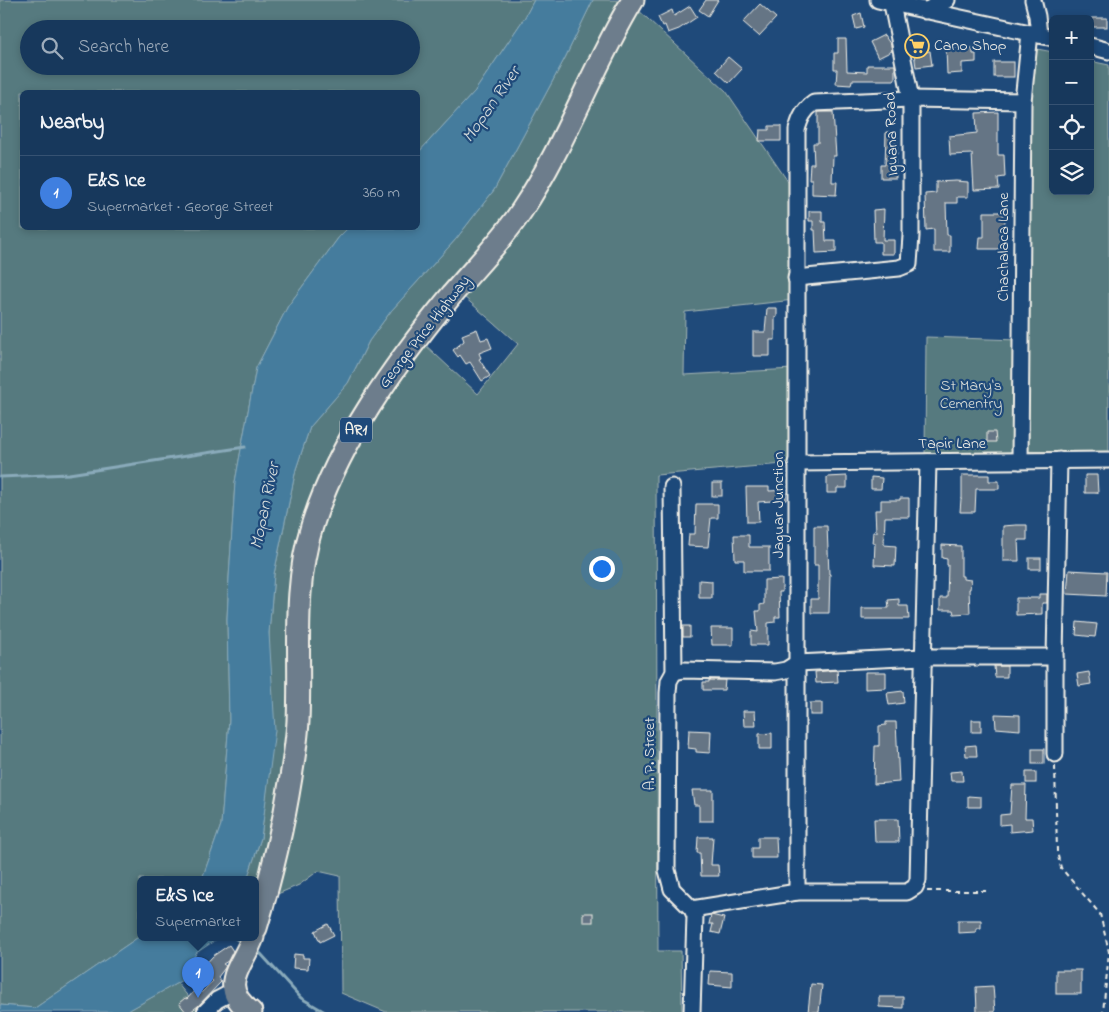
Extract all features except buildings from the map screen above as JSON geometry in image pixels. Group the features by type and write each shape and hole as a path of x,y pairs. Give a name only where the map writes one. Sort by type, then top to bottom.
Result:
{"highway":[{"name":"George Price Highway","path":"259,913 277,854 288,798 298,720 298,604 306,550 318,509 332,476 364,416 400,361 444,305 510,228 537,187 618,25 634,0"},
{"name":"George Price Highway","path":"234,991 235,972 250,941"},
{"path":"234,991 245,1008 251,1012"}],"street":[{"path":"925,10 947,0"},
{"name":"Chachalaca Lane","path":"1020,461 1023,101 1041,36 1033,0"},
{"path":"885,2 1041,36"},
{"name":"Iguana Road","path":"796,278 899,268 909,264 911,236 911,99 885,2"},
{"path":"1094,47 1109,50"},
{"path":"911,99 1023,101"},
{"name":"Jaguar Junction","path":"797,892 797,130 800,118 814,103 911,99"},
{"path":"1055,754 1059,460"},
{"name":"Tapir Lane","path":"796,463 1109,460"},
{"path":"692,1012 695,924 692,909 797,892 907,892 915,887 918,880 928,462"},
{"name":"A. P. Street","path":"672,487 674,672 669,681 668,693 667,870 672,889 692,909"},
{"path":"674,672 684,670 775,672 786,670 797,663 923,657 1055,657"},
{"path":"205,1012 217,1000 234,991"}],"path":[{"path":"1055,754 1057,852 1061,868 1100,914 1109,952 1103,1012"},
{"path":"915,887 940,892 989,890"}],"green space":[{"path":"0,0 534,0 525,17 475,91 420,151 420,90 20,90 20,230 346,230 288,306 256,368 235,482 227,619 229,720 221,825 203,876 137,876 137,938 35,1008 0,1005"},
{"path":"593,0 640,0 636,8 726,91 791,186 794,300 685,312 684,375 793,369 795,463 656,475 658,951 681,951 682,1012 386,1012 341,993 340,876 318,871 299,885 259,902 259,876 248,876 261,838 267,789 269,633 274,574 296,469 310,427 348,383 369,341 391,311 456,239 494,190 565,58","holes":["463,296 518,344 478,394 421,341"]},
{"path":"1032,48 1049,51 1049,195 1094,195 1094,62 1109,65 1109,454 1020,451"},
{"name":"St Mary's Cementry","path":"926,337 1018,340 1017,452 925,455"},
{"path":"177,983 199,1012 126,1012"}],"water":[{"name":"Mopan River","path":"534,0 593,0 565,58 494,190 456,239 391,311 369,341 348,383 310,427 296,469 274,574 269,633 275,730 261,838 248,876 203,876 221,825 229,720 227,619 235,482 256,368 288,306 346,230 420,230 420,151 475,91 525,17"},
{"path":"137,938 137,941 214,941 196,953 186,978 126,1012 0,1012 0,1005 35,1008"}],"waterway":[{"path":"0,477 69,474 245,447"},
{"path":"255,950 261,954 301,998 325,1012"}],"place":[{"name":"Cano Shop","path":"917,46"},
{"name":"E&S Ice","path":"198,998"}]}
